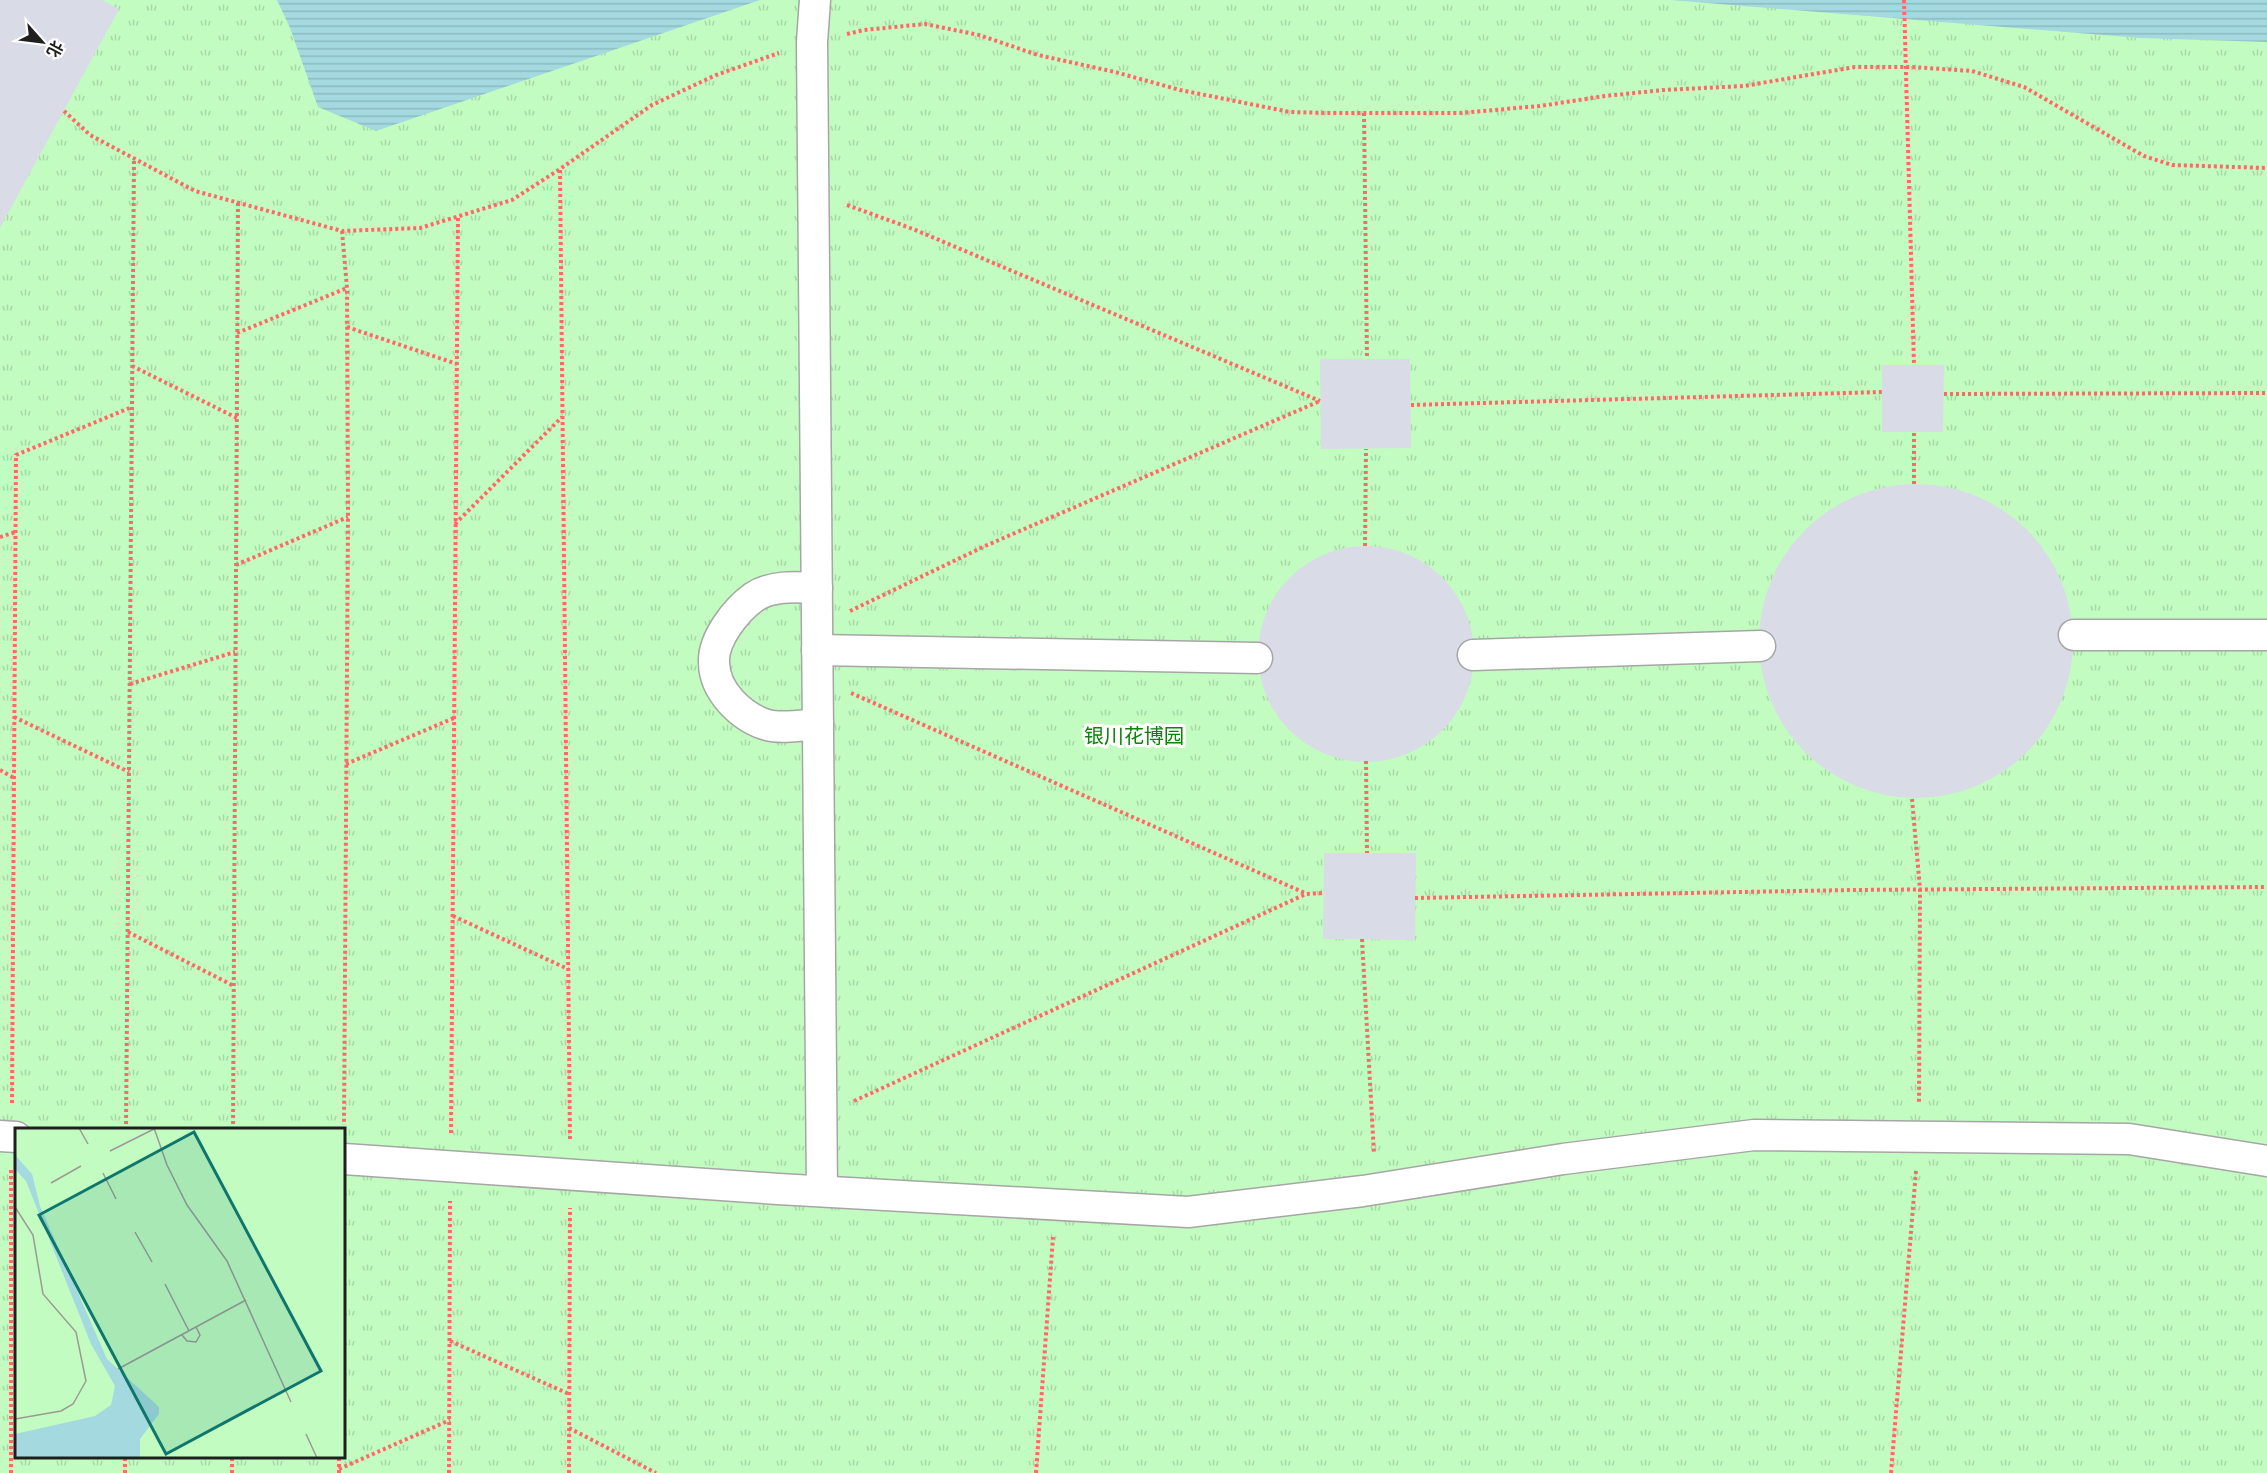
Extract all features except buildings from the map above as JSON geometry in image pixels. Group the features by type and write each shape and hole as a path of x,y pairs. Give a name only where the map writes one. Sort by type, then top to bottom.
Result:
{"street":[{"path":"815,0 812,42 822,1191"},
{"path":"817,588 772,589 754,597 737,614 720,637 713,661 717,678 730,701 749,717 769,725 818,724"},
{"path":"2074,634 2267,635"},
{"path":"1473,655 1760,646"},
{"path":"817,651 1257,658"},
{"path":"345,1159 822,1191 1188,1212 1376,1189 1563,1159 1754,1135 2129,1139 2267,1161"}],"path":[{"path":"1904,0 1914,365"},
{"path":"64,111 90,135 195,191 342,231 420,228 512,200 560,170 652,105 716,75 812,42 864,30 925,24 979,35 1038,56 1290,112 1460,113 1540,106 1664,90 1744,86 1855,67 1972,71 2024,87 2144,156 2172,165 2267,168"},
{"path":"1364,113 1366,359"},
{"path":"126,1128 134,160"},
{"path":"560,170 570,1175 569,1473"},
{"path":"813,192 913,229 1320,401 985,546 817,651"},
{"path":"233,1128 238,202"},
{"path":"449,1473 458,216"},
{"path":"342,231 347,288 348,517 344,1128"},
{"path":"237,333 347,288"},
{"path":"347,326 457,364"},
{"path":"132,366 237,418"},
{"path":"1411,405 1882,392"},
{"path":"1944,394 2267,393"},
{"path":"10,1473 9,1137 16,455 132,407"},
{"path":"455,524 563,416"},
{"path":"1914,432 1914,484"},
{"path":"1365,546 1366,449"},
{"path":"236,564 348,517"},
{"path":"0,537 16,532"},
{"path":"817,651 1306,894"},
{"path":"130,684 235,652"},
{"path":"14,717 129,772"},
{"path":"346,764 454,718"},
{"path":"1366,761 1367,853"},
{"path":"0,770 14,778"},
{"path":"1415,898 1839,890 2267,887"},
{"path":"821,1116 1306,894 1323,893"},
{"path":"453,916 568,969"},
{"path":"128,932 234,986"},
{"path":"1362,939 1376,1189"},
{"path":"1036,1473 1055,1204"},
{"path":"450,1341 569,1394"},
{"path":"11,1370 15,1368"},
{"path":"339,1471 450,1420"},
{"path":"569,1428 656,1473"}],"green space":[{"name":"银川花博园","path":"0,0 2267,0 2267,1473 0,1473"}],"shaded area":[{"path":"0,0 102,0 119,9 0,228"},
{"path":"1320,359 1410,359 1411,448 1321,449"},
{"path":"1882,365 1944,365 1943,432 1882,432"},
{"path":"1916,484 1947,487 1976,496 2003,511 2027,530 2046,554 2061,581 2070,610 2073,641 2070,672 2061,701 2046,728 2027,752 2003,771 1976,786 1947,795 1916,798 1885,795 1856,786 1829,771 1805,752 1786,728 1771,701 1762,672 1759,641 1762,610 1771,581 1786,554 1805,530 1829,511 1856,496 1885,487"},
{"path":"1366,546 1397,551 1417,559 1442,578 1461,603 1469,623 1474,654 1469,685 1461,705 1442,730 1417,749 1397,757 1366,762 1335,757 1315,749 1290,730 1271,705 1263,685 1258,654 1263,623 1271,603 1290,578 1315,559 1335,551"},
{"path":"1324,853 1416,853 1415,940 1323,939"}],"water":[{"path":"277,0 760,0 376,131 318,107 290,28"},
{"path":"1670,0 2267,0 2267,42 2140,38"}]}
